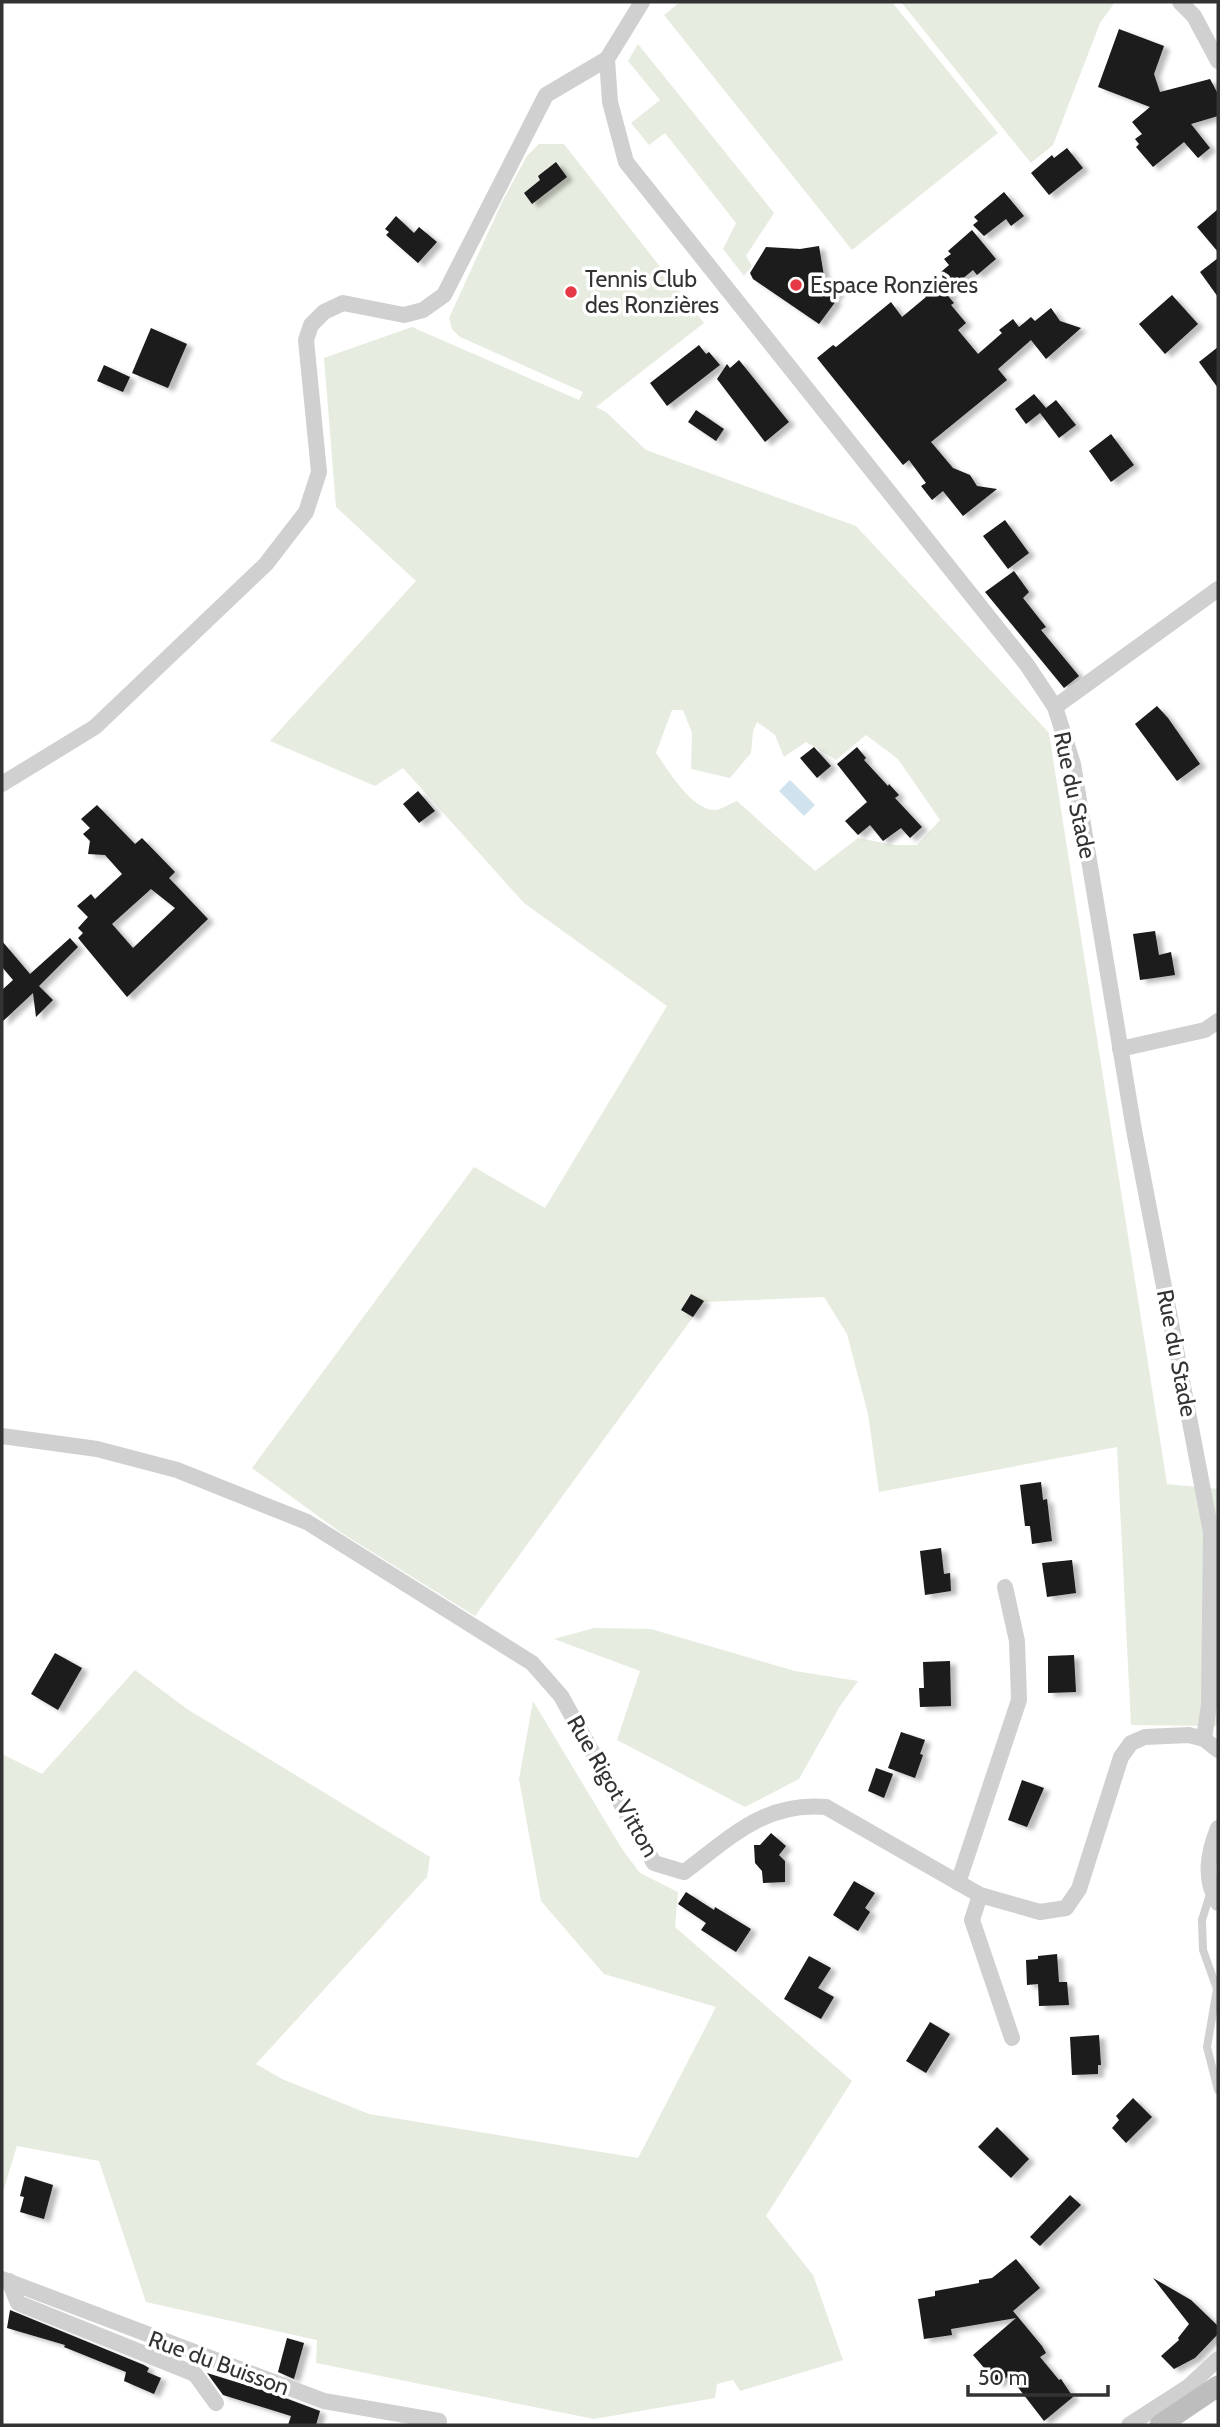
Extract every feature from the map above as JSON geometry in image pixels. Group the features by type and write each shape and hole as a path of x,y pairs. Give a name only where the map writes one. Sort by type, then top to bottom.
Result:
{"street":[{"path":"2,784 94,727 267,564 306,512 319,472 306,340 311,325 324,312 342,303 404,315 423,310 444,295 546,95 607,60 642,2"},
{"path":"1180,2 1194,16 1218,61"},
{"name":"Rue du Stade","path":"607,60 610,102 626,162 1027,665 1055,707 1073,764 1134,1130 1211,1532 1209,1705 1197,1737"},
{"path":"1055,707 1218,589"},
{"path":"1121,1049 1205,1030 1218,1021"},
{"name":"Rue Rigot Vitton","path":"2,1436 97,1449 177,1470 307,1522 532,1663 561,1696 654,1863 684,1872 750,1824 782,1809 805,1805 826,1807 980,1895 1040,1912 1066,1908 1079,1889 1121,1758 1131,1743 1145,1737 1197,1737"},
{"path":"958,1884 1019,1700 1017,1641 1005,1587"},
{"path":"1197,1737 1218,1750"},
{"path":"1214,1897 1209,1853 1218,1828"},
{"path":"980,1895 972,1920 1012,2038"},
{"path":"5,2280 18,2304 195,2374 216,2403"},
{"name":"Rue du Buisson","path":"5,2280 104,2320 324,2401 439,2421 438,2425"},
{"path":"1129,2425 1188,2387 1218,2359"},
{"path":"1165,2424 1218,2386"}],"lane":[{"path":"1214,1897 1202,1920 1203,1950 1217,1989 1207,2047 1218,2091"}],"shaded area":[{"path":"680,2 892,2 998,133 852,250 664,15"},
{"path":"901,2 1115,2 1100,23 1053,145 1031,163"},
{"path":"638,44 774,213 746,256 752,266 744,276 723,249 736,223 665,133 649,145 631,123 660,100 628,61"},
{"path":"539,144 564,144 704,323 596,407 606,412 646,450 856,526 1049,733 1167,1484 1218,1489 1218,1726 1131,1725 1117,1447 879,1492 868,1414 847,1334 824,1297 704,1302 475,1616 340,1532 252,1468 474,1167 545,1208 667,1006 524,903 403,768 375,786 270,741 416,581 336,507 324,358 412,327 579,400 583,392 460,337 452,329 449,318 503,200 527,156","holes":["672,710 683,710 692,733 691,769 730,778 751,753 753,731 757,722 775,735 784,757 806,742 836,760 866,735 898,759 940,820 917,845 894,845 858,838 815,871 737,801 716,810 707,809 681,788 656,753"]},
{"path":"594,1628 651,1629 795,1671 858,1681 840,1706 799,1779 745,1807 617,1740 640,1671 554,1639"},
{"path":"135,1670 187,1709 430,1857 427,1877 256,2064 282,2079 369,2114 638,2158 716,2007 604,1974 541,1901 519,1779 533,1701 622,1849 640,1873 678,1892 675,1927 852,2081 766,2216 813,2275 843,2360 740,2391 733,2380 717,2384 715,2398 594,2419 316,2363 317,2340 146,2302 99,2161 17,2146 2,2195 2,1754 42,1774"}],"water":[{"path":"790,780 815,805 804,816 779,791"}],"building":[{"path":"1119,29 1164,46 1154,74 1160,92 1210,79 1218,94 1218,116 1191,124 1210,148 1198,158 1184,142 1153,167 1136,147 1139,144 1135,139 1142,134 1132,122 1150,107 1098,87"},
{"path":"1067,148 1083,168 1049,195 1031,173 1052,155 1054,158"},
{"path":"556,162 567,177 532,204 524,193 540,180 538,176"},
{"path":"1004,192 1024,216 1011,226 1006,219 984,236 973,225 978,221 974,217"},
{"path":"1218,209 1218,252 1197,227"},
{"path":"396,216 414,233 419,227 437,242 418,263 386,235 389,232 385,229"},
{"path":"972,230 996,259 977,275 973,270 949,290 952,294 948,296 954,303 951,305 966,323 958,330 978,354 1002,333 999,330 1013,319 1019,327 1031,317 1035,321 1051,308 1060,321 1081,328 1046,359 1031,340 998,369 1007,380 931,442 953,468 970,475 977,486 997,489 963,516 943,491 932,500 921,486 926,483 909,460 903,465 817,358 833,345 836,347 891,302 902,317 926,297 920,290 949,265 944,259 951,254 948,251"},
{"name":"Espace Ronzières","path":"819,246 825,282 839,291 833,299 836,301 819,324 753,279 750,273 766,247 800,249"},
{"path":"1218,258 1218,297 1200,272"},
{"path":"1172,295 1198,324 1165,354 1139,324"},
{"path":"151,328 187,344 168,388 132,373"},
{"path":"699,345 720,365 667,406 650,383"},
{"path":"1218,347 1218,388 1199,362"},
{"path":"739,360 789,422 765,442 717,379 727,364 730,368"},
{"path":"104,365 130,377 123,392 97,381"},
{"path":"1034,394 1046,408 1056,400 1076,425 1059,438 1040,413 1026,424 1015,409"},
{"path":"696,410 724,429 716,441 688,422"},
{"path":"1111,434 1134,465 1111,482 1089,451"},
{"path":"1005,520 1029,553 1008,569 983,536"},
{"path":"1014,571 1029,592 1023,598 1046,627 1041,630 1079,676 1064,688 985,592"},
{"path":"1157,706 1200,764 1177,781 1135,724"},
{"path":"814,747 831,766 817,778 800,758"},
{"path":"857,747 866,758 864,760 899,795 895,798 922,827 910,838 901,828 883,841 870,825 858,835 845,821 867,802 837,764"},
{"path":"418,791 435,811 419,823 403,804"},
{"path":"97,805 135,844 142,838 175,872 169,878 208,919 127,997 78,938 83,933 78,928 88,917 77,906 91,894 95,899 122,874 105,855 88,854 90,841 83,834 90,828 81,819","holes":["151,889 175,908 133,948 112,924"]},
{"path":"1155,931 1159,955 1171,952 1175,975 1140,980 1133,934"},
{"path":"70,938 78,947 39,986 53,1000 36,1017 33,993 2,1022 2,990 13,980 2,967 2,941 30,974"},
{"path":"691,1294 704,1301 693,1317 681,1310"},
{"path":"1041,1482 1043,1500 1047,1499 1052,1541 1032,1544 1030,1526 1025,1526 1020,1485"},
{"path":"941,1548 944,1574 950,1573 951,1591 925,1595 920,1551"},
{"path":"1072,1560 1076,1593 1047,1597 1042,1563"},
{"path":"55,1653 82,1668 58,1710 31,1694"},
{"path":"1074,1655 1076,1692 1048,1693 1048,1656"},
{"path":"950,1661 951,1706 920,1707 919,1688 924,1688 923,1662"},
{"path":"901,1732 925,1740 915,1778 888,1768"},
{"path":"876,1768 893,1774 884,1798 868,1791"},
{"path":"1022,1780 1044,1788 1027,1827 1008,1820"},
{"path":"771,1833 786,1846 779,1855 785,1861 785,1882 763,1883 762,1871 755,1863 754,1845 760,1845"},
{"path":"854,1881 875,1893 865,1908 870,1912 858,1931 833,1915"},
{"path":"686,1892 751,1929 736,1952 701,1930 706,1923 678,1904"},
{"path":"1057,1954 1059,1982 1067,1982 1069,2005 1039,2006 1038,1984 1027,1985 1026,1960"},
{"path":"809,1956 831,1968 818,1988 834,1997 821,2019 784,1999"},
{"path":"930,2022 950,2034 926,2073 906,2061"},
{"path":"1099,2035 1101,2065 1098,2065 1098,2074 1072,2075 1070,2037"},
{"path":"1133,2098 1152,2117 1126,2143 1112,2128 1119,2120 1116,2116"},
{"path":"997,2127 1029,2159 1011,2178 978,2147"},
{"path":"25,2176 53,2185 44,2219 20,2212 24,2197 20,2196"},
{"path":"1070,2195 1081,2205 1040,2246 1030,2237"},
{"path":"1016,2259 1040,2288 1013,2311 1042,2346 1046,2353 1040,2357 1059,2380 1061,2379 1073,2397 1044,2421 1010,2377 998,2384 973,2355 1016,2318 951,2329 952,2335 924,2339 918,2299 935,2296 935,2291 992,2278"},
{"path":"1153,2278 1191,2300 1218,2326 1218,2334 1195,2358 1174,2369 1161,2356 1179,2340 1189,2324"},
{"path":"10,2310 144,2365 149,2368 147,2372 161,2378 154,2394 124,2381 126,2372 64,2347 65,2345 7,2328"},
{"path":"287,2338 304,2343 294,2379 278,2372"},
{"path":"207,2373 320,2411 316,2425 288,2425 291,2416 223,2395"}],"place":[{"name":"Espace Ronzières","path":"796,285"},
{"name":"Tennis Club des Ronzières","path":"571,292"}]}
